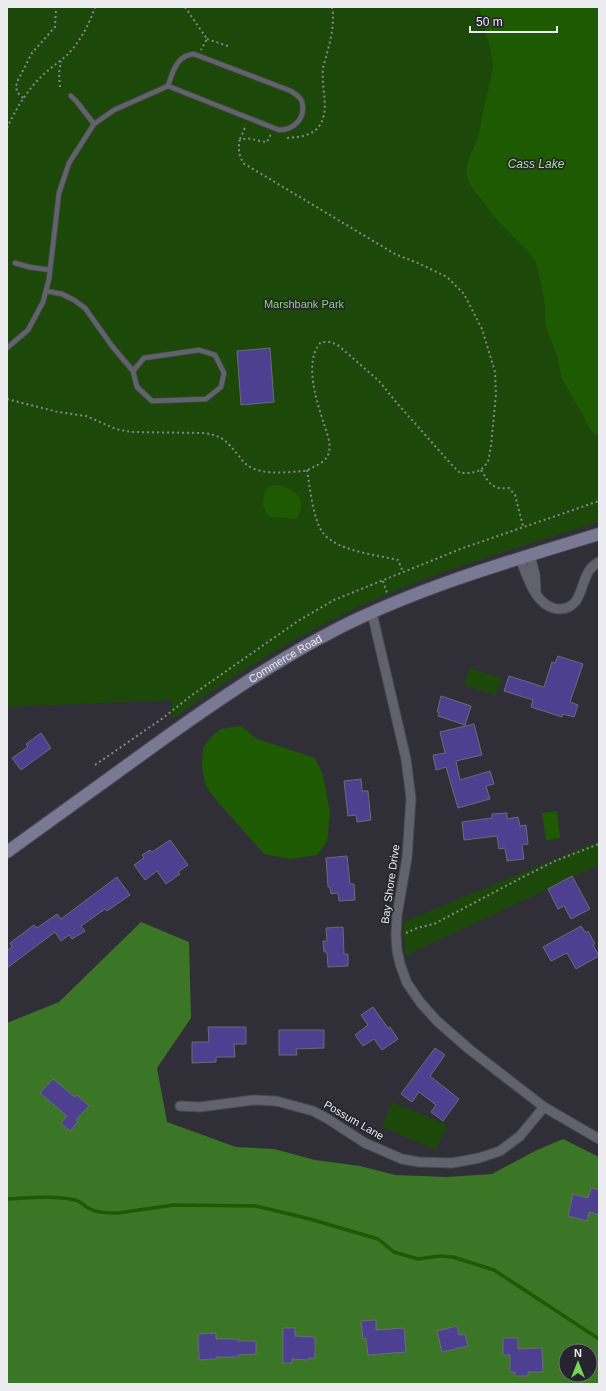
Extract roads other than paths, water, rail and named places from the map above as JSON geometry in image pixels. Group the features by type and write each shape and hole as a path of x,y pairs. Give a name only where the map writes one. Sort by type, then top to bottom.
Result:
{"main road":[{"name":"Commerce Road","path":"7,852 185,724 251,679 319,639 391,603 438,585 599,534"}],"street":[{"path":"525,557 535,575 537,595 545,603 555,608 563,609 570,606 577,599 588,572 595,564 599,562"},
{"name":"Bay Shore Drive","path":"372,613 406,758 410,798 407,858 397,915 396,935 400,964 407,983 420,1002 437,1021 455,1037 544,1107 599,1139"},
{"name":"Possum Lane","path":"180,1106 200,1107 253,1100 276,1101 313,1111 364,1143 402,1159 419,1162 452,1163 479,1158 500,1151 520,1136 544,1107"}],"lane":[{"path":"7,348 28,330 43,302 50,270 60,194 70,163 94,124 114,110 168,86 279,130 286,130 294,127 301,118 302,102 297,95 291,91 194,54 186,54 180,59 172,73 168,86"},
{"path":"71,96 78,102 94,124"},
{"path":"15,263 50,270"},
{"path":"46,291 62,294 85,308 112,346 133,371 137,387 152,401 206,398 221,388 224,373 215,355 199,350 144,358 133,371"}],"water":[{"name":"Cass Lake","path":"479,7 599,7 599,435 593,433 587,424 561,376 558,359 546,326 544,298 537,265 530,254 497,220 483,202 470,185 466,173 468,161 479,135 493,65"},
{"path":"279,485 291,490 296,494 301,502 301,507 296,519 271,517 266,513 263,504 264,492 269,486"},
{"path":"241,726 257,739 315,758 323,775 330,812 327,842 317,855 290,859 264,854 217,801 206,786 202,767 203,748 210,738 221,729"},
{"path":"557,811 560,838 546,840 542,813"}],"waterway":[{"path":"7,1199 41,1197 67,1198 79,1201 95,1211 110,1213 174,1205 256,1206 310,1219 378,1239 394,1252 418,1259 440,1256 453,1257 494,1270 599,1339"}],"park label":[{"name":"Marshbank Park","path":"304,304"}]}
